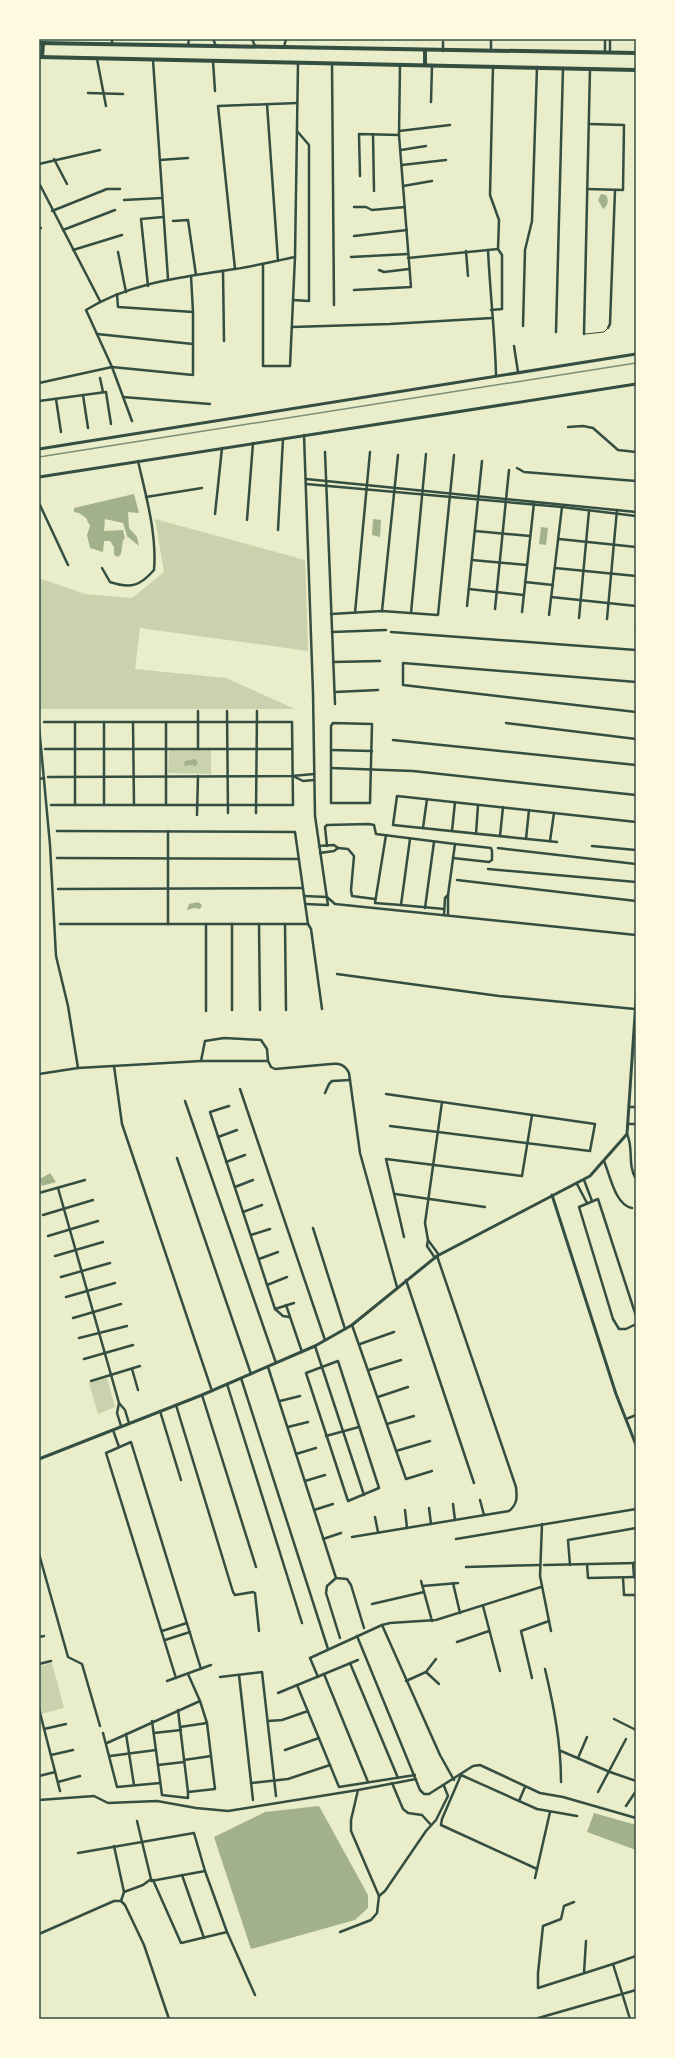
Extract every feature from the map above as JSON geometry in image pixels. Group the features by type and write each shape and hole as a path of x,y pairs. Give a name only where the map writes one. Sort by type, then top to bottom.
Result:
{"highway":[{"path":"636,53 255,47 80,41 41,43 40,57 636,70"},
{"path":"425,50 425,65"}],"street":[{"path":"188,45 189,39"},
{"path":"213,39 216,46"},
{"path":"252,39 255,47"},
{"path":"284,47 286,39"},
{"path":"491,39 491,50"},
{"path":"605,39 607,52"},
{"path":"607,52 610,39"},
{"path":"443,42 443,51"},
{"path":"97,58 106,106"},
{"path":"153,60 168,280"},
{"path":"213,61 215,91"},
{"path":"263,264 263,366 290,366 295,257 298,63"},
{"path":"332,63 334,305"},
{"path":"354,290 411,287 399,135 400,65"},
{"path":"431,102 432,65"},
{"path":"491,310 502,309 502,255 498,249 499,220 490,195 493,66"},
{"path":"523,326 525,250 532,221 537,67"},
{"path":"556,332 563,68"},
{"path":"584,334 590,68"},
{"path":"88,93 123,94"},
{"path":"235,269 218,106 297,103"},
{"path":"267,104 278,261"},
{"path":"587,189 623,190 624,125 589,124"},
{"path":"399,131 450,125"},
{"path":"293,300 309,300 309,145 297,131"},
{"path":"360,176 358,134 399,135"},
{"path":"373,134 374,191"},
{"path":"401,150 426,146"},
{"path":"39,164 54,159 100,150"},
{"path":"160,160 188,158"},
{"path":"54,159 67,184"},
{"path":"402,165 446,160"},
{"path":"403,186 432,181"},
{"path":"39,183 52,211 100,301"},
{"path":"52,211 107,189 120,189"},
{"path":"608,328 610,324 615,190"},
{"path":"124,200 162,198"},
{"path":"354,207 366,207 372,210 405,207"},
{"path":"63,230 115,210"},
{"path":"148,286 141,219 163,217"},
{"path":"173,221 188,220 196,275"},
{"path":"354,236 407,230"},
{"path":"73,250 122,235"},
{"path":"351,257 408,256 498,249"},
{"path":"488,250 491,310 495,339 496,375"},
{"path":"466,251 468,276"},
{"path":"118,252 126,292"},
{"path":"132,421 112,367 86,310 100,301 117,294 168,280 295,257"},
{"path":"379,270 384,272 409,269"},
{"path":"224,271 224,342"},
{"path":"39,383 112,367 193,375 193,312 191,276"},
{"path":"117,294 118,307 193,312"},
{"path":"292,327 390,324 492,318"},
{"path":"97,334 193,344"},
{"path":"514,346 518,372"},
{"path":"39,449 282,411 496,375 636,354"},
{"path":"100,378 103,392 106,392 111,424"},
{"path":"39,477 304,434 636,384"},
{"path":"39,401 103,392"},
{"path":"83,395 88,428"},
{"path":"123,397 210,404"},
{"path":"56,398 61,432"},
{"path":"568,427 583,426 593,428 618,450 636,452"},
{"path":"304,434 315,816 328,905 305,904"},
{"path":"278,530 284,438"},
{"path":"247,520 252,443"},
{"path":"215,514 222,447"},
{"path":"325,452 335,704"},
{"path":"355,613 368,489 370,452"},
{"path":"411,613 426,454"},
{"path":"331,614 382,611 438,615 451,497 454,454"},
{"path":"382,611 398,455"},
{"path":"102,568 110,582 123,586 140,583 154,570 155,557 146,497 138,461"},
{"path":"467,606 482,461"},
{"path":"517,468 524,472 636,481"},
{"path":"495,609 509,470"},
{"path":"306,479 466,494 479,497 590,509 636,516"},
{"path":"306,484 464,498 479,497"},
{"path":"146,497 202,488"},
{"path":"39,503 68,565"},
{"path":"522,612 534,503"},
{"path":"549,616 563,506"},
{"path":"590,509 636,512"},
{"path":"579,618 590,509"},
{"path":"607,619 617,510"},
{"path":"475,531 530,536"},
{"path":"559,539 636,547"},
{"path":"472,560 527,565"},
{"path":"555,568 636,576"},
{"path":"525,582 553,585"},
{"path":"469,589 523,595"},
{"path":"551,597 636,606"},
{"path":"332,632 386,630"},
{"path":"391,632 636,650"},
{"path":"333,662 380,661"},
{"path":"636,682 404,663 403,685 636,712"},
{"path":"334,692 378,690"},
{"path":"198,711 198,749"},
{"path":"227,711 228,814"},
{"path":"256,813 257,711"},
{"path":"44,722 292,722 293,805 51,805"},
{"path":"75,722 75,805"},
{"path":"104,722 104,805"},
{"path":"133,722 134,805"},
{"path":"166,722 166,805"},
{"path":"333,723 372,724 370,803 331,803 331,750 331,726 333,723"},
{"path":"506,723 636,739"},
{"path":"39,726 56,956 68,1006 78,1068"},
{"path":"393,740 636,765"},
{"path":"45,749 292,749"},
{"path":"331,750 372,751"},
{"path":"331,768 371,768 413,771 636,794"},
{"path":"48,777 292,776 314,774"},
{"path":"197,815 198,776"},
{"path":"292,776 303,781 314,780"},
{"path":"39,779 44,778"},
{"path":"557,842 393,825 397,796 636,822"},
{"path":"423,828 427,799"},
{"path":"452,831 455,802"},
{"path":"476,834 478,805"},
{"path":"500,836 503,808"},
{"path":"526,839 529,810"},
{"path":"550,841 554,813"},
{"path":"327,846 326,825 372,824 376,834 491,848 492,851 492,860 489,862 453,858"},
{"path":"56,831 295,832 322,1009"},
{"path":"168,831 168,924"},
{"path":"386,835 375,903 444,909"},
{"path":"401,905 410,839"},
{"path":"425,908 434,842"},
{"path":"448,915 448,895 455,844"},
{"path":"319,846 334,845 338,848 348,849 354,856 351,890 352,896 375,899"},
{"path":"592,846 636,850"},
{"path":"320,853 334,851 338,848"},
{"path":"498,848 636,864"},
{"path":"57,858 298,859"},
{"path":"488,869 636,882"},
{"path":"457,880 636,901"},
{"path":"58,888 303,888"},
{"path":"444,915 446,898 448,895"},
{"path":"304,896 327,898 335,904 636,935"},
{"path":"60,924 308,924"},
{"path":"206,924 206,1011"},
{"path":"232,924 232,1010"},
{"path":"259,924 260,1010"},
{"path":"285,924 286,1010"},
{"path":"337,974 499,996 635,1010"},
{"path":"39,1459 160,1410 202,1395 302,1353 352,1325 397,1287 437,1257 552,1195 584,1180 595,1171 626,1134 628,1124 636,1000"},
{"path":"201,1061 205,1041 224,1038 261,1040 267,1048 268,1061 271,1067 275,1069 331,1064 340,1064 346,1067 350,1080 360,1153 397,1287"},
{"path":"39,1074 78,1068 201,1061 268,1061"},
{"path":"114,1066 122,1124 212,1390"},
{"path":"325,1093 327,1091 328,1084 332,1081 350,1080"},
{"path":"240,1089 325,1341"},
{"path":"386,1094 595,1124 590,1151 390,1126"},
{"path":"185,1101 276,1364"},
{"path":"352,1537 509,1511 513,1508 517,1499 516,1487 437,1257 428,1240 424,1226 442,1102"},
{"path":"229,1106 210,1112 275,1309 283,1316 289,1317"},
{"path":"629,1107 636,1107"},
{"path":"404,1237 386,1159 522,1176 532,1115"},
{"path":"628,1124 636,1124"},
{"path":"218,1137 237,1130"},
{"path":"626,1134 630,1142 632,1169 636,1179"},
{"path":"226,1162 245,1155"},
{"path":"178,1158 251,1374"},
{"path":"604,1161 618,1196 625,1205 632,1208"},
{"path":"39,1193 85,1180"},
{"path":"234,1187 253,1180"},
{"path":"584,1180 592,1201"},
{"path":"577,1184 586,1203"},
{"path":"58,1188 119,1403 125,1410 129,1423"},
{"path":"395,1194 485,1207"},
{"path":"552,1195 614,1389 636,1445"},
{"path":"636,1316 598,1198 579,1206 615,1325 621,1330 636,1324"},
{"path":"43,1215 93,1200"},
{"path":"243,1212 262,1205"},
{"path":"48,1236 98,1221"},
{"path":"313,1228 346,1329"},
{"path":"251,1235 270,1229"},
{"path":"428,1240 427,1246 437,1257"},
{"path":"55,1256 103,1242"},
{"path":"259,1259 278,1252"},
{"path":"61,1277 110,1263"},
{"path":"267,1285 287,1277"},
{"path":"406,1280 474,1483"},
{"path":"66,1297 115,1284"},
{"path":"275,1309 294,1303"},
{"path":"73,1318 121,1304"},
{"path":"286,1305 302,1353"},
{"path":"352,1325 360,1344 406,1479 432,1471"},
{"path":"79,1338 127,1326"},
{"path":"360,1344 394,1332"},
{"path":"84,1359 133,1345"},
{"path":"315,1346 364,1495"},
{"path":"369,1370 401,1360"},
{"path":"338,1361 359,1427 379,1488 348,1501 306,1373 338,1361"},
{"path":"91,1381 140,1366"},
{"path":"268,1367 336,1578"},
{"path":"132,1369 138,1390"},
{"path":"241,1378 328,1649"},
{"path":"227,1384 302,1623"},
{"path":"378,1397 408,1387"},
{"path":"202,1395 256,1567"},
{"path":"280,1401 300,1396"},
{"path":"119,1403 117,1413 121,1426"},
{"path":"176,1404 233,1592 235,1595 249,1592 255,1593 259,1631"},
{"path":"160,1410 181,1480"},
{"path":"387,1424 414,1416"},
{"path":"626,1419 636,1416"},
{"path":"631,1418 636,1419"},
{"path":"288,1427 308,1422"},
{"path":"326,1436 359,1427"},
{"path":"113,1429 119,1447"},
{"path":"396,1451 430,1441"},
{"path":"176,1678 106,1453 131,1442 201,1669"},
{"path":"296,1454 316,1448"},
{"path":"305,1481 325,1475"},
{"path":"480,1500 484,1515"},
{"path":"314,1510 333,1504"},
{"path":"453,1504 455,1520"},
{"path":"429,1508 431,1524"},
{"path":"456,1539 636,1509"},
{"path":"405,1510 407,1528"},
{"path":"375,1517 378,1532"},
{"path":"542,1524 540,1565 541,1587 551,1631"},
{"path":"570,1565 568,1540 636,1528"},
{"path":"323,1538 341,1533"},
{"path":"39,1554 68,1657 82,1664 100,1726"},
{"path":"544,1565 570,1565 587,1564 635,1563 635,1577 588,1578 587,1564"},
{"path":"466,1567 540,1565"},
{"path":"340,1638 326,1593 327,1586 336,1578 347,1579 351,1585 364,1628"},
{"path":"624,1578 624,1595 636,1595"},
{"path":"421,1581 432,1621"},
{"path":"423,1586 458,1583"},
{"path":"453,1584 460,1613"},
{"path":"318,1677 310,1658 382,1625 390,1623 432,1621 541,1587"},
{"path":"372,1604 424,1592"},
{"path":"483,1606 500,1671"},
{"path":"532,1678 521,1631 549,1621"},
{"path":"162,1631 187,1623"},
{"path":"382,1625 440,1755 454,1780"},
{"path":"457,1642 489,1631"},
{"path":"164,1640 190,1632"},
{"path":"39,1637 44,1636"},
{"path":"357,1636 420,1790 424,1794 430,1794 454,1780 473,1766 480,1765 540,1794 563,1797 636,1818"},
{"path":"406,1681 426,1672 436,1659"},
{"path":"278,1693 358,1660"},
{"path":"39,1664 51,1661"},
{"path":"350,1663 398,1778"},
{"path":"167,1681 211,1665"},
{"path":"545,1669 556,1713 561,1751 561,1782"},
{"path":"220,1677 262,1672 276,1796"},
{"path":"426,1672 439,1684"},
{"path":"188,1674 200,1701 207,1723 215,1790 188,1792"},
{"path":"324,1674 368,1782"},
{"path":"239,1675 253,1800"},
{"path":"297,1685 339,1787 398,1778 415,1777"},
{"path":"107,1743 152,1721 200,1701"},
{"path":"39,1709 60,1791"},
{"path":"152,1721 162,1795 188,1798 178,1710"},
{"path":"268,1721 282,1720 308,1711"},
{"path":"614,1719 636,1730"},
{"path":"154,1733 207,1723"},
{"path":"44,1728 66,1724"},
{"path":"103,1733 107,1743 117,1787 160,1783"},
{"path":"126,1734 134,1785"},
{"path":"578,1758 587,1737"},
{"path":"285,1750 319,1738"},
{"path":"598,1792 626,1740"},
{"path":"50,1755 73,1750"},
{"path":"110,1756 156,1750"},
{"path":"561,1751 610,1772 636,1781"},
{"path":"158,1765 211,1756"},
{"path":"251,1783 288,1778 330,1765"},
{"path":"39,1776 55,1772"},
{"path":"461,1775 537,1809 577,1816"},
{"path":"461,1775 442,1819 441,1825 537,1870"},
{"path":"58,1782 80,1776"},
{"path":"39,1800 94,1796 108,1803 157,1801 218,1811 358,1790 415,1777"},
{"path":"392,1783 403,1809 408,1813 422,1815 431,1825"},
{"path":"379,1896 385,1891 436,1820 448,1796 444,1786"},
{"path":"519,1801 525,1787"},
{"path":"340,1932 375,1917 379,1896 351,1831 351,1820 358,1790"},
{"path":"626,1806 636,1791"},
{"path":"535,1878 550,1812"},
{"path":"137,1821 152,1880 180,1942 184,1943 227,1932"},
{"path":"78,1853 194,1833 205,1871 227,1932 255,1995"},
{"path":"114,1846 124,1892 121,1901"},
{"path":"124,1892 152,1880 205,1871"},
{"path":"182,1875 204,1938"},
{"path":"39,1934 114,1902 121,1901"},
{"path":"121,1901 125,1905 144,1946 169,2019"},
{"path":"574,1902 564,1906 561,1919 543,1926 538,1985 540,1988 636,1956"},
{"path":"584,1973 586,1941"},
{"path":"613,1964 630,2019"},
{"path":"535,2019 636,1990"}],"lane":[{"path":"584,334 604,332 608,328"}],"shaded area":[{"path":"601,194 606,195 608,199 607,205 603,209 598,200"},
{"path":"134,494 139,513 128,512 129,528 137,537 139,546 128,537 123,540 121,554 118,557 114,555 114,547 110,541 104,541 103,552 90,548 87,535 90,526 86,518 79,513 74,512 74,508"},
{"path":"155,519 305,560 308,651 140,628 135,669 226,678 295,709 40,709 39,578 85,594 132,598 164,572"},
{"path":"373,519 381,520 380,537 372,535"},
{"path":"541,527 548,528 546,545 539,544"},
{"path":"169,750 211,750 211,774 168,773"},
{"path":"195,759 198,762 196,766 184,766 185,761"},
{"path":"198,902 202,905 200,909 194,908 187,910 189,904"},
{"path":"50,1173 56,1182 42,1186 40,1179"},
{"path":"107,1378 115,1407 98,1414 89,1383"},
{"path":"52,1663 64,1708 41,1714 39,1704 39,1666"},
{"path":"319,1806 368,1895 368,1908 355,1920 251,1949 214,1837 265,1812"},
{"path":"594,1813 636,1825 636,1850 587,1832"}],"pier":[{"path":"105,519 123,523 128,539 125,539 123,530 104,531"}],"railway":[{"path":"39,457 636,363"}]}
